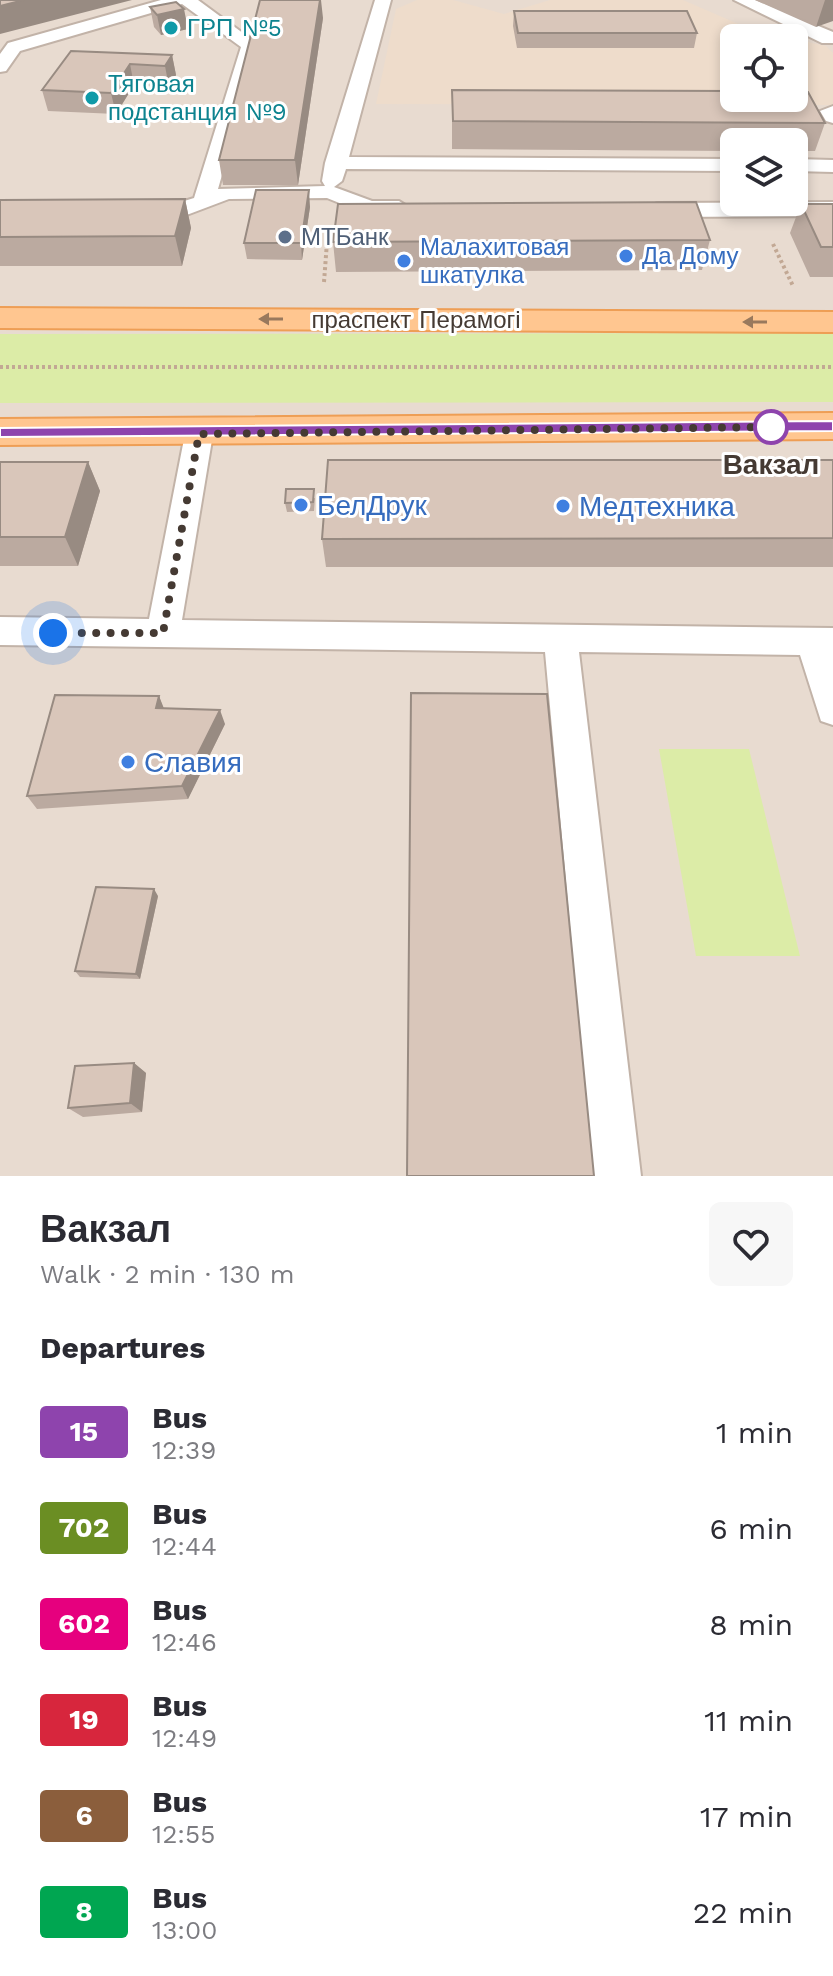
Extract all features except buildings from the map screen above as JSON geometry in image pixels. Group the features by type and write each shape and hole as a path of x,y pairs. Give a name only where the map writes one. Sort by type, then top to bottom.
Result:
{"main road":[{"name":"праспект Перамогі","path":"0,318 833,322"},
{"path":"0,432 199,434 833,426"}],"lane":[{"path":"0,67 14,47 179,0"},
{"path":"187,0 250,45 204,201"},
{"path":"330,192 335,163 383,0"},
{"path":"742,0 828,39 833,37"},
{"path":"335,163 720,165"},
{"path":"808,165 833,166"},
{"path":"123,210 184,209 226,193 330,192 369,208 415,208"},
{"path":"633,209 720,210"},
{"path":"808,209 833,209"},
{"path":"163,633 199,434"},
{"path":"0,631 823,642 833,710"},
{"path":"561,639 617,1176"}],"path":[{"path":"323,295 330,192"},
{"path":"761,216 797,296"},
{"path":"0,367 833,367"}],"shaded area":[{"path":"0,0 833,0 833,1176 0,1176"},
{"path":"417,0 453,0 504,14 550,0 683,0 738,24 720,24 720,105 376,104 396,9"},
{"path":"808,42 826,46 833,53 833,105 808,105"}],"green space":[{"path":"833,333 833,402 0,403 0,334"},
{"path":"659,749 749,749 800,956 696,956"}],"bus line":[{"name":"15","path":"0,432 199,434 833,426"}],"place":[{"name":"ГРП №5","path":"171,28"},
{"name":"Тяговая подстанция №9","path":"92,98"},
{"name":"МТБанк","path":"285,237"},
{"name":"Да Дому","path":"626,256"},
{"name":"Малахитовая шкатулка","path":"404,261"},
{"name":"Вакзал","path":"771,427"},
{"name":"БелДрук","path":"301,505"},
{"name":"Медтехника","path":"563,506"},
{"name":"Славия","path":"128,762"}],"route":[{"path":"53,633 163,633 199,434 771,427"}]}
